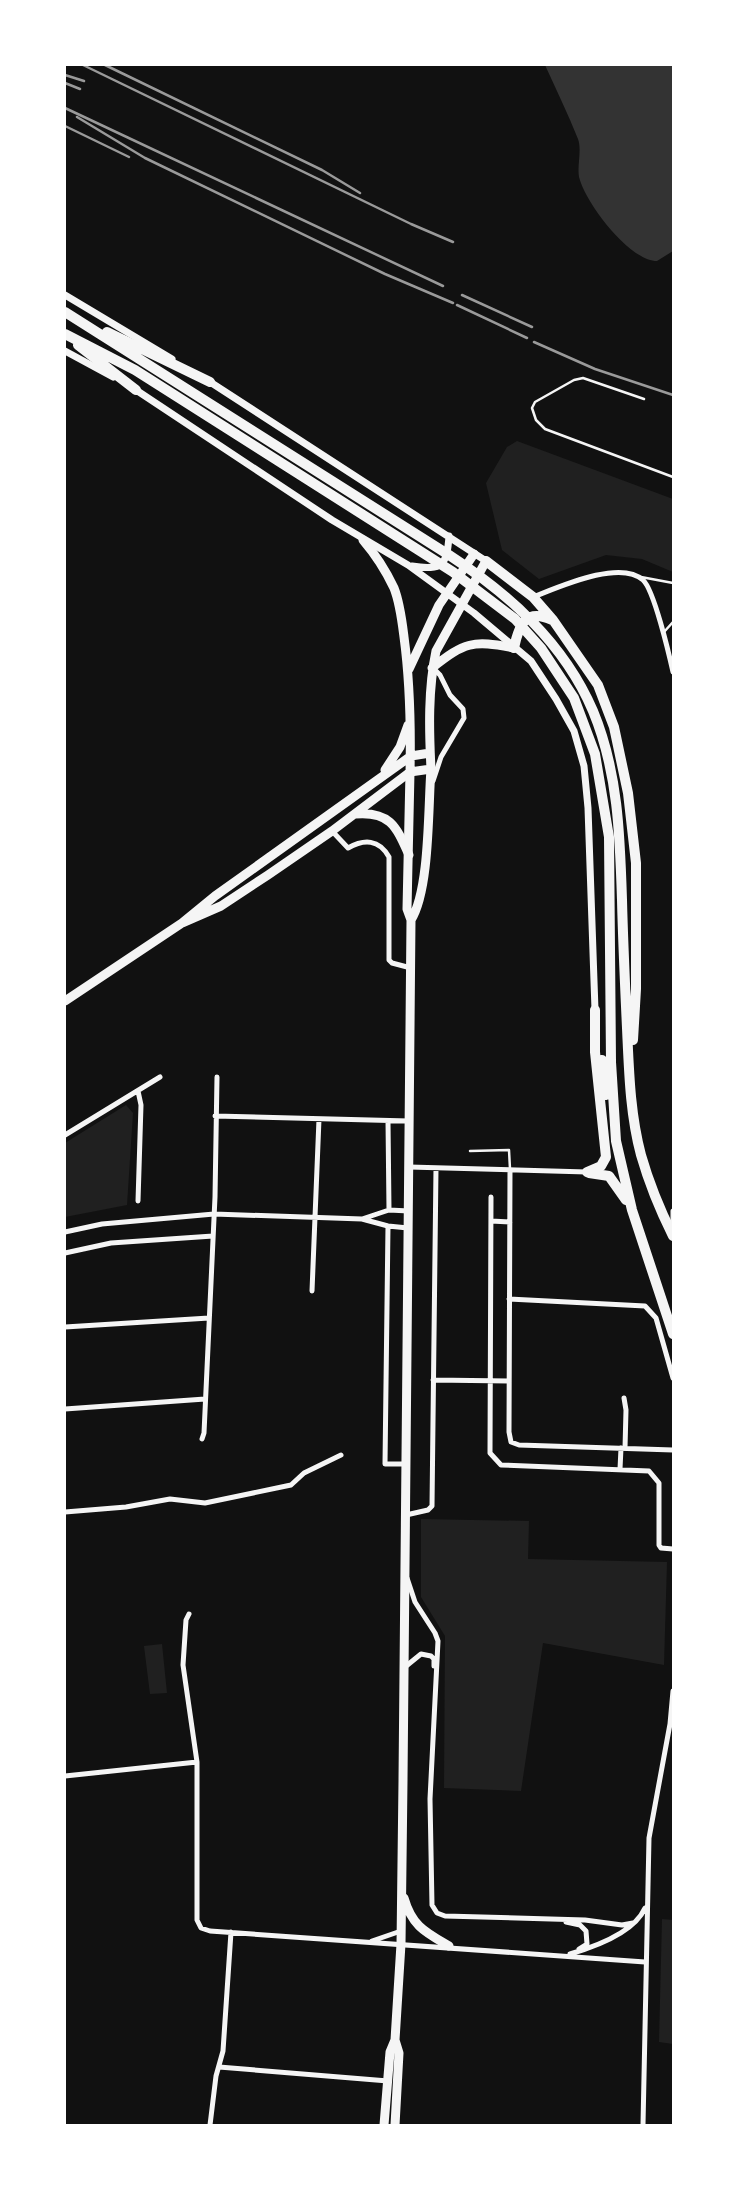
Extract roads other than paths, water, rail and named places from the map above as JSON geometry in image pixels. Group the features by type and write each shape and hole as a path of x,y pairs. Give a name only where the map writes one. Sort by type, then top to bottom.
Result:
{"highway":[{"path":"65,312 453,572 515,619 541,648 574,698 588,731 604,800 609,851 611,1062 616,1141"},
{"path":"85,324 120,337 210,382"},
{"path":"66,334 135,370 236,427 449,555 504,594 530,618 561,655 592,710 605,747 614,786 621,851 629,1073 632,1108 641,1154 656,1199 673,1236"},
{"path":"66,334 93,358 136,390"},
{"path":"486,561 533,597 553,620 598,685 614,727 628,793 636,863 636,988 629,1073"},
{"path":"514,648 520,627 526,619 533,616 543,616 553,620"},
{"path":"596,1010 606,1095 632,1210 673,1334"},
{"path":"587,1172 601,1166 606,1157 594,1052 596,1010"},
{"path":"587,1172 609,1176 632,1210"}],"main road":[{"path":"363,540 381,565 395,590 409,669 412,712 410,855 407,909 411,920 411,968 401,1944 395,2040 390,2052 384,2125"},
{"path":"409,669 439,605 474,554"},
{"path":"411,920 418,908 423,887 429,794 432,668 440,642 486,561"},
{"path":"432,668 457,648 471,644 486,643 514,648"},
{"path":"377,780 391,764 400,746 412,712"},
{"path":"65,1001 182,923 215,896 411,756 430,753"},
{"path":"182,923 221,906 332,831 410,772 430,769"},
{"path":"355,814 370,813 391,822 398,829 410,855"},
{"path":"402,1888 407,1908 414,1921 423,1931 449,1946"},
{"path":"395,2040 399,2053 395,2125"}],"street":[{"path":"65,295 210,382 486,561"},
{"path":"65,351 136,390 363,540 408,566 462,603 530,661 556,699 574,731 584,766 588,808 596,1010"},
{"path":"408,566 425,568 442,564 447,559 449,536"},
{"path":"533,597 605,573 623,571 637,576 646,584 650,592 673,672"},
{"path":"429,794 441,757 464,718 463,709 450,695 440,675 432,668"},
{"path":"332,831 348,848 359,842 370,841 386,850 390,856 389,960 392,964 411,968"},
{"path":"65,1135 160,1077"},
{"path":"202,1439 206,1399 214,1214 216,1077"},
{"path":"138,1090 141,1105 138,1201"},
{"path":"215,1116 409,1121"},
{"path":"312,1291 319,1119"},
{"path":"388,1121 389,1210"},
{"path":"409,1167 587,1172"},
{"path":"406,1515 428,1510 432,1506 436,1168"},
{"path":"510,1170 509,1432 512,1442 520,1445 673,1450"},
{"path":"491,1197 489,1449 499,1464 647,1470 658,1480 659,1545 661,1548 673,1549"},
{"path":"362,1219 389,1210 409,1211"},
{"path":"673,1211 673,1227"},
{"path":"65,1232 102,1224 214,1214 362,1219 388,1226 408,1228"},
{"path":"491,1221 510,1222"},
{"path":"388,1226 385,1464 406,1464"},
{"path":"65,1253 111,1243 213,1236"},
{"path":"510,1299 639,1304 650,1309 656,1318 673,1378"},
{"path":"65,1327 209,1318"},
{"path":"433,1380 509,1381"},
{"path":"620,1469 626,1410 624,1398"},
{"path":"65,1409 206,1399"},
{"path":"65,1512 126,1507 170,1498 206,1503 291,1485 316,1466 341,1455"},
{"path":"405,1571 415,1602 438,1641 430,1799 432,1906 437,1913 445,1916 554,1920 622,1925 633,1923"},
{"path":"189,1614 186,1620 183,1658 197,1762 197,1920 201,1928 210,1931 449,1946 645,1962"},
{"path":"404,1667 416,1656 426,1654 434,1660 435,1678"},
{"path":"643,2125 649,1838 670,1724 673,1691"},
{"path":"65,1776 197,1762"},
{"path":"564,1956 595,1947 633,1923 642,1915 647,1904"},
{"path":"554,1920 580,1925 588,1938 587,1944 564,1956"},
{"path":"367,1942 401,1931"},
{"path":"210,2125 223,2050 231,1932"},
{"path":"219,2067 388,2081"}],"lane":[{"path":"644,400 583,378 574,380 535,402 532,408 536,420 545,429 673,477"},
{"path":"637,576 673,583"},
{"path":"662,634 673,622"},
{"path":"470,1151 510,1150 510,1170"}],"railway":[{"path":"83,65 411,224 453,242"},
{"path":"105,65 322,170 360,193"},
{"path":"65,75 84,81"},
{"path":"65,83 80,89"},
{"path":"65,108 443,286"},
{"path":"77,117 145,158 385,274 453,303"},
{"path":"65,126 129,157"},
{"path":"462,295 532,327"},
{"path":"457,305 527,338"},
{"path":"534,342 595,369 673,395"}]}
